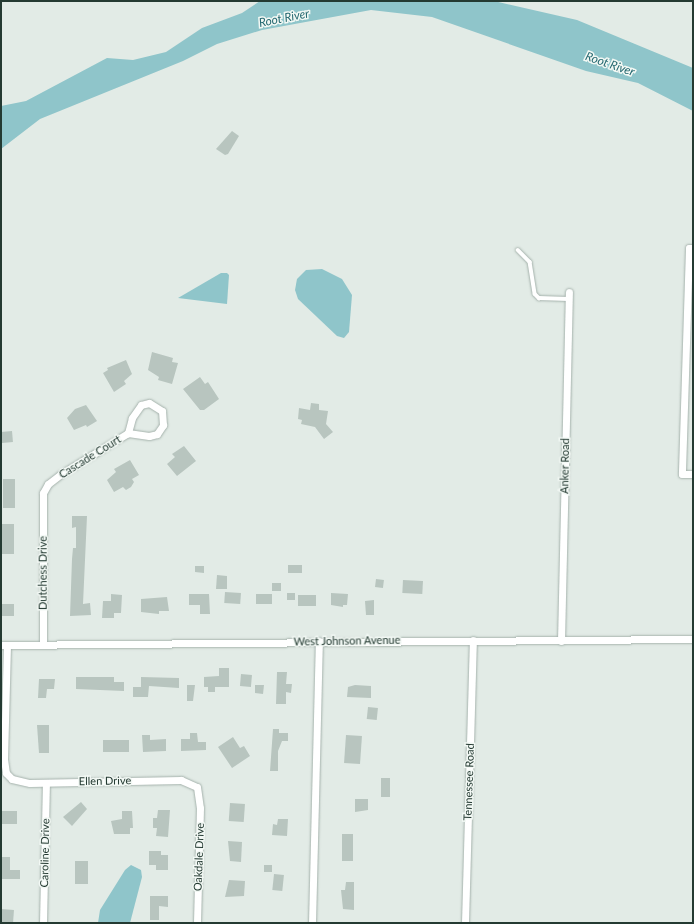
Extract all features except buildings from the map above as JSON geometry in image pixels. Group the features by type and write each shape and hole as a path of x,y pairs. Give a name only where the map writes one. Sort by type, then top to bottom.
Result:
{"street":[{"path":"691,248 682,474 693,474"},
{"name":"Anker Road","path":"561,641 568,295"},
{"name":"Cascade Court","path":"42,502 43,493 53,480 128,433 149,436 157,434 163,425 162,411 149,403 141,405 132,418 128,433"},
{"name":"Dutchess Drive","path":"42,502 43,644"},
{"name":"West Johnson Avenue","path":"4,645 693,639"},
{"name":"Tennessee Road","path":"465,923 473,640"},
{"path":"312,923 319,642"},
{"name":"Ellen Drive","path":"4,645 4,759 9,776 23,782 46,783 181,780 191,782 199,790"},
{"name":"Caroline Drive","path":"43,923 46,783"},
{"name":"Oakdale Drive","path":"197,923 199,790"}],"lane":[{"path":"518,250 530,262 535,294 539,298 568,295"}],"water":[{"name":"Root River","path":"260,1 494,1 577,20 693,68 693,111 638,83 586,71 432,17 371,10 262,30 217,44 183,61 40,119 1,149 1,106 26,101 107,58 133,60 166,52 202,28 242,13"},
{"path":"322,269 342,279 352,295 349,332 344,338 337,336 298,299 295,290 297,279 306,270"},
{"path":"221,273 227,273 229,275 227,304 178,298"},
{"path":"131,865 141,870 142,877 130,923 98,923 100,910 125,870"}]}
